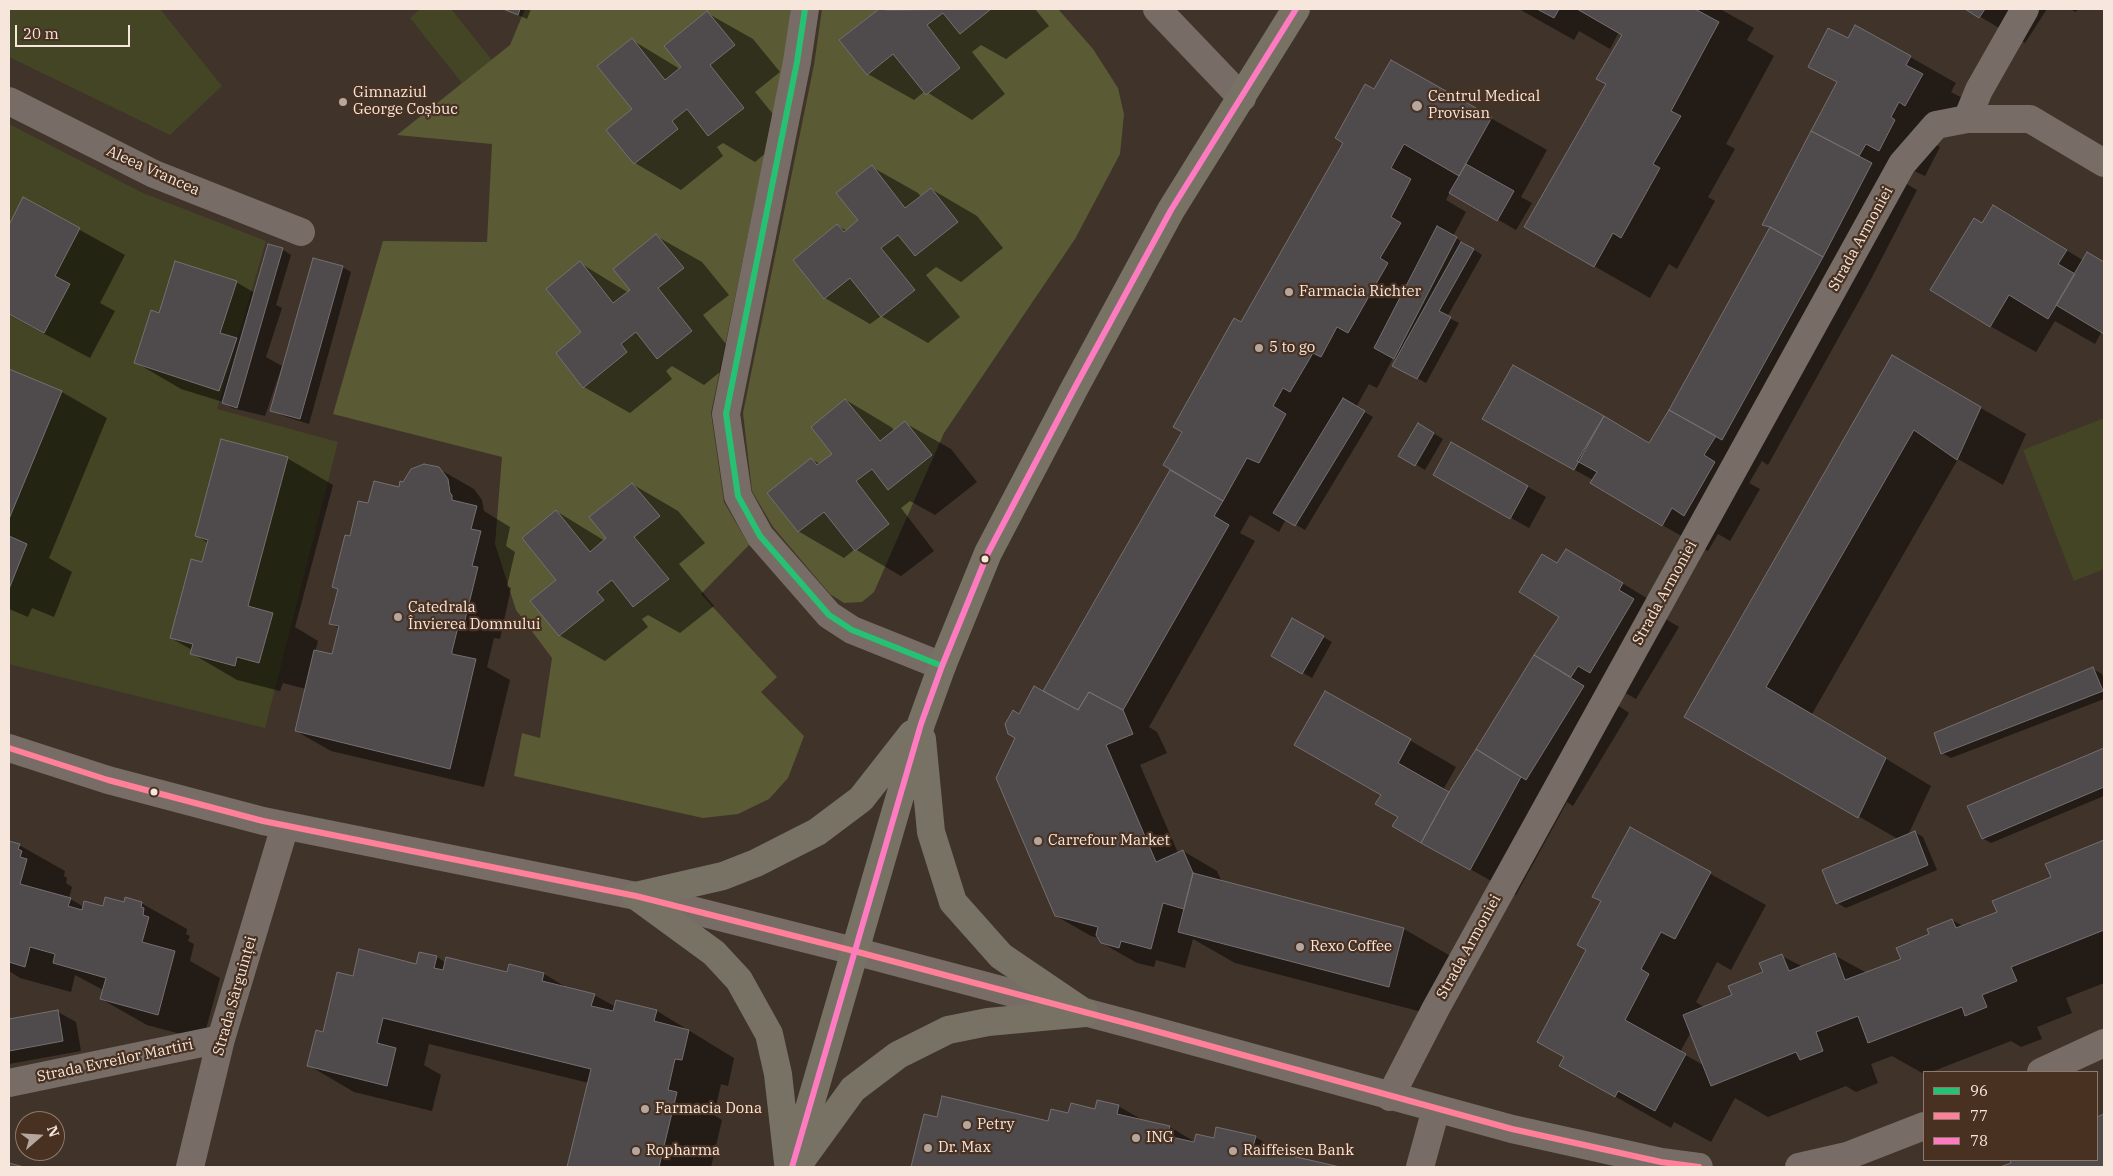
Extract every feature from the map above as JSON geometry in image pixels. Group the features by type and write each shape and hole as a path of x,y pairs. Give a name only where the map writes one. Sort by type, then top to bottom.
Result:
{"main road":[{"path":"790,1167 921,724 942,666 988,553 1065,406 1172,210 1296,9"},
{"path":"636,896 723,876 756,863 817,832 861,799 921,724"},
{"path":"921,724 931,832 953,902 1001,956 1085,1013"},
{"path":"636,896 714,953 739,980 769,1034 776,1066 790,1167"},
{"path":"796,1167 853,1089 898,1055 948,1030 988,1022 1085,1013"}],"street":[{"path":"805,9 797,62 726,414 738,496 760,536 829,615 852,630 942,666"},
{"path":"1157,9 1242,98"},
{"path":"1967,119 1979,90 2025,9"},
{"name":"Aleea Vrancea","path":"9,101 154,174 301,232"},
{"name":"Strada Armoniei","path":"1390,1096 1436,1008 1902,164 1936,125 1967,119 2030,120 2104,163"},
{"path":"9,748 108,780 286,826 636,896 854,951 1519,1131 1661,1162 1699,1167"},
{"name":"Strada Sârguinței","path":"190,1167 221,1039 286,826"},
{"name":"Strada Evreilor Martiri","path":"9,1083 221,1039"},
{"path":"2043,1071 2104,1043"},
{"path":"1420,1167 1436,1109"},
{"path":"1799,1167 1849,1161 1923,1126"}],"green space":[{"path":"9,9 160,9 222,86 170,135 9,57"},
{"path":"420,9 451,9 492,60 462,83 410,18"},
{"path":"525,9 791,9 787,47 711,413 724,502 749,545 701,594 777,677 761,692 804,736 788,778 769,799 738,814 703,818 514,776 522,733 540,738 552,658 516,610 495,544 502,457 333,414 383,241 487,242 492,144 397,135 510,45"},
{"path":"822,9 1058,9 1093,49 1118,88 1124,114 1120,154 1075,239 944,433 874,592 862,602 844,603 830,594 773,527 752,491 743,413 814,65"},
{"path":"9,124 143,193 266,241 217,409 338,442 265,728 9,664"},
{"path":"2104,418 2104,569 2074,581 2023,450"}],"building":[{"path":"503,9 520,9 518,15"},
{"path":"879,9 991,9 960,34 943,13 927,25 960,68 926,95 893,54 867,75 839,40"},
{"path":"1537,9 1559,9 1554,18"},
{"path":"1577,9 1695,9 1719,22 1671,111 1681,116 1653,164 1660,168 1621,238 1613,233 1594,267 1524,227 1606,84 1596,79 1622,35"},
{"path":"1965,9 1985,9 1979,18"},
{"path":"707,11 735,45 710,65 744,108 708,136 687,109 672,121 678,129 634,164 606,130 632,109 597,66 632,38 665,80 681,67 664,46"},
{"path":"1855,25 1911,56 1906,65 1923,74 1905,106 1899,102 1891,117 1895,120 1879,151 1866,144 1859,156 1811,131 1837,82 1808,67 1828,28 1848,38"},
{"path":"1391,60 1492,117 1459,176 1404,144 1391,168 1411,179 1391,217 1401,223 1380,258 1388,263 1348,333 1337,327 1321,357 1313,353 1290,392 1283,388 1273,406 1286,414 1259,463 1247,458 1223,501 1163,465 1182,432 1173,427 1234,318 1241,322 1343,143 1335,138 1365,84 1374,89"},
{"path":"1811,131 1872,163 1823,257 1770,227 1762,225"},
{"path":"1466,164 1514,191 1497,221 1449,193"},
{"path":"872,165 905,208 931,188 958,222 915,256 898,235 881,248 915,290 881,317 850,278 824,299 793,260 837,224 844,232 858,220 836,193"},
{"path":"23,197 80,228 55,276 70,284 44,333 9,314 9,225"},
{"path":"1993,205 2067,250 2058,264 2075,274 2048,319 2009,295 1990,327 1930,290 1974,218 1982,223"},
{"path":"1437,226 1457,237 1394,359 1374,348"},
{"path":"1770,227 1823,257 1722,440 1669,410"},
{"path":"656,234 684,268 658,288 692,331 657,359 636,332 621,344 627,352 583,388 556,353 581,332 546,289 580,261 613,303 630,290 613,269"},
{"path":"1461,242 1474,249 1439,311 1451,317 1417,379 1392,366"},
{"path":"268,244 283,248 237,408 222,403"},
{"path":"2087,252 2104,262 2104,334 2056,305"},
{"path":"313,258 343,266 300,419 270,411"},
{"path":"175,261 237,281 220,333 237,338 219,391 134,363 151,310 159,313"},
{"path":"1892,355 1981,407 1957,460 1914,430 1766,687 1886,758 1858,818 1684,717"},
{"path":"1513,365 1604,416 1574,470 1482,419"},
{"path":"9,369 62,391 9,519"},
{"path":"1343,398 1365,411 1295,526 1273,513"},
{"path":"845,399 880,441 905,421 932,455 888,490 872,469 856,481 889,524 855,551 824,512 798,532 767,493 811,458 817,465 832,454 811,427"},
{"path":"1669,410 1716,436 1704,455 1715,462 1684,516 1672,508 1662,526 1590,483 1597,472 1577,461 1604,416 1649,443"},
{"path":"1418,423 1434,433 1415,466 1398,456"},
{"path":"221,439 288,457 248,606 273,613 259,663 237,657 235,666 190,654 193,644 170,638 191,559 202,562 208,540 195,536"},
{"path":"1451,442 1528,486 1510,519 1433,475"},
{"name":"Catedrala Învierea Domnului","path":"424,464 439,467 448,479 452,500 477,506 471,529 481,531 472,566 478,567 465,620 460,619 452,651 452,654 476,659 450,769 295,731 314,650 332,654 339,626 329,624 338,589 332,587 345,535 350,536 358,501 368,503 374,481 399,487 400,481 403,482 411,469"},
{"path":"1170,470 1223,501 1214,516 1229,525 1123,710 1089,692 1078,710 1043,691"},
{"path":"632,483 660,516 634,537 669,579 633,607 612,580 597,592 604,600 559,636 530,601 556,580 522,538 556,510 590,552 606,538 589,517"},
{"path":"9,536 27,544 9,589"},
{"path":"1566,549 1623,583 1619,590 1634,599 1590,673 1578,666 1571,677 1534,655 1559,617 1519,592 1542,554 1557,563"},
{"path":"1292,618 1324,636 1302,674 1271,656"},
{"path":"1534,655 1584,686 1526,780 1476,749"},
{"path":"2093,667 2103,691 1941,754 1934,733"},
{"path":"1034,686 1078,710 1089,692 1123,710 1133,734 1106,745 1156,862 1183,850 1193,873 1184,909 1163,903 1151,949 1121,941 1119,948 1101,943 1096,935 1098,927 1055,916 996,778 1015,738 1008,734 1005,724 1013,710 1019,714"},
{"path":"1325,691 1411,739 1398,763 1449,792 1421,843 1392,826 1398,817 1375,804 1381,795 1294,745"},
{"path":"2104,748 2104,787 1982,839 1967,806"},
{"path":"1476,749 1521,777 1470,870 1421,843 1449,792"},
{"path":"1630,827 1711,872 1675,939 1661,932 1641,969 1649,974 1625,1020 1686,1054 1655,1111 1618,1091 1615,1097 1559,1066 1564,1057 1537,1042 1586,950 1577,945 1601,901 1592,897"},
{"path":"1915,831 1928,865 1836,904 1822,870"},
{"path":"2104,840 2104,930 2011,967 2017,981 1982,995 1987,1007 1965,1016 1962,1007 1868,1043 1858,1016 1816,1032 1823,1051 1800,1060 1796,1052 1711,1086 1683,1015 1732,995 1728,986 1763,972 1759,963 1782,954 1789,971 1835,953 1845,980 1901,959 1896,948 1929,934 1927,929 1952,919 1956,928 1997,912 1992,901 2051,877 2045,864"},
{"path":"9,841 20,844 18,849 22,851 20,857 27,859 20,884 71,898 68,906 82,910 84,901 103,906 105,897 124,902 125,897 142,902 141,907 144,908 143,915 149,917 142,942 175,951 158,1015 100,999 106,978 53,963 55,954 30,947 25,967 9,962"},
{"path":"1193,873 1404,928 1389,987 1178,932"},
{"path":"359,949 416,964 419,952 437,956 434,968 443,970 446,957 507,972 509,964 544,973 542,981 595,994 591,1006 613,1011 616,1000 657,1010 654,1021 689,1030 682,1060 675,1059 668,1090 677,1092 659,1167 567,1167 591,1069 383,1018 377,1043 396,1048 387,1086 307,1066 316,1030 323,1032 337,972 353,976"},
{"path":"58,1010 63,1041 9,1051 9,1019"},
{"path":"942,1096 1048,1121 1051,1109 1068,1113 1071,1103 1095,1109 1097,1100 1119,1105 1117,1114 1170,1126 1167,1136 1194,1142 1196,1134 1214,1138 1216,1127 1256,1136 1253,1147 1340,1167 911,1167 924,1114 937,1117"},
{"path":"2104,1114 2104,1167 2000,1167 2011,1163 2010,1161 2098,1161 2098,1117"},
{"path":"9,1163 24,1167 9,1167"}],"transit line":[{"name":"96","path":"805,9 797,62 726,414 738,496 760,536 829,615 852,630 942,666"},
{"name":"78","path":"792,1167 921,724 942,666 988,553 1171,210 1296,9"},
{"name":"77","path":"9,748 108,780 263,821 636,896 854,951 1141,1027 1512,1129 1661,1162 1699,1167"}],"place":[{"name":"Gimnaziul George Coșbuc","path":"343,102"},
{"name":"Centrul Medical Provisan","path":"1417,106"},
{"name":"Farmacia Richter","path":"1289,292"},
{"name":"5 to go","path":"1259,348"},
{"name":"Catedrala Învierea Domnului","path":"398,617"},
{"name":"Carrefour Market","path":"1038,841"},
{"name":"Rexo Coffee","path":"1300,947"},
{"name":"Farmacia Dona","path":"645,1109"},
{"name":"Petry","path":"967,1125"},
{"name":"ING","path":"1136,1138"},
{"name":"Dr. Max","path":"928,1148"},
{"name":"Ropharma","path":"636,1151"},
{"name":"Raiffeisen Bank","path":"1233,1151"}]}
